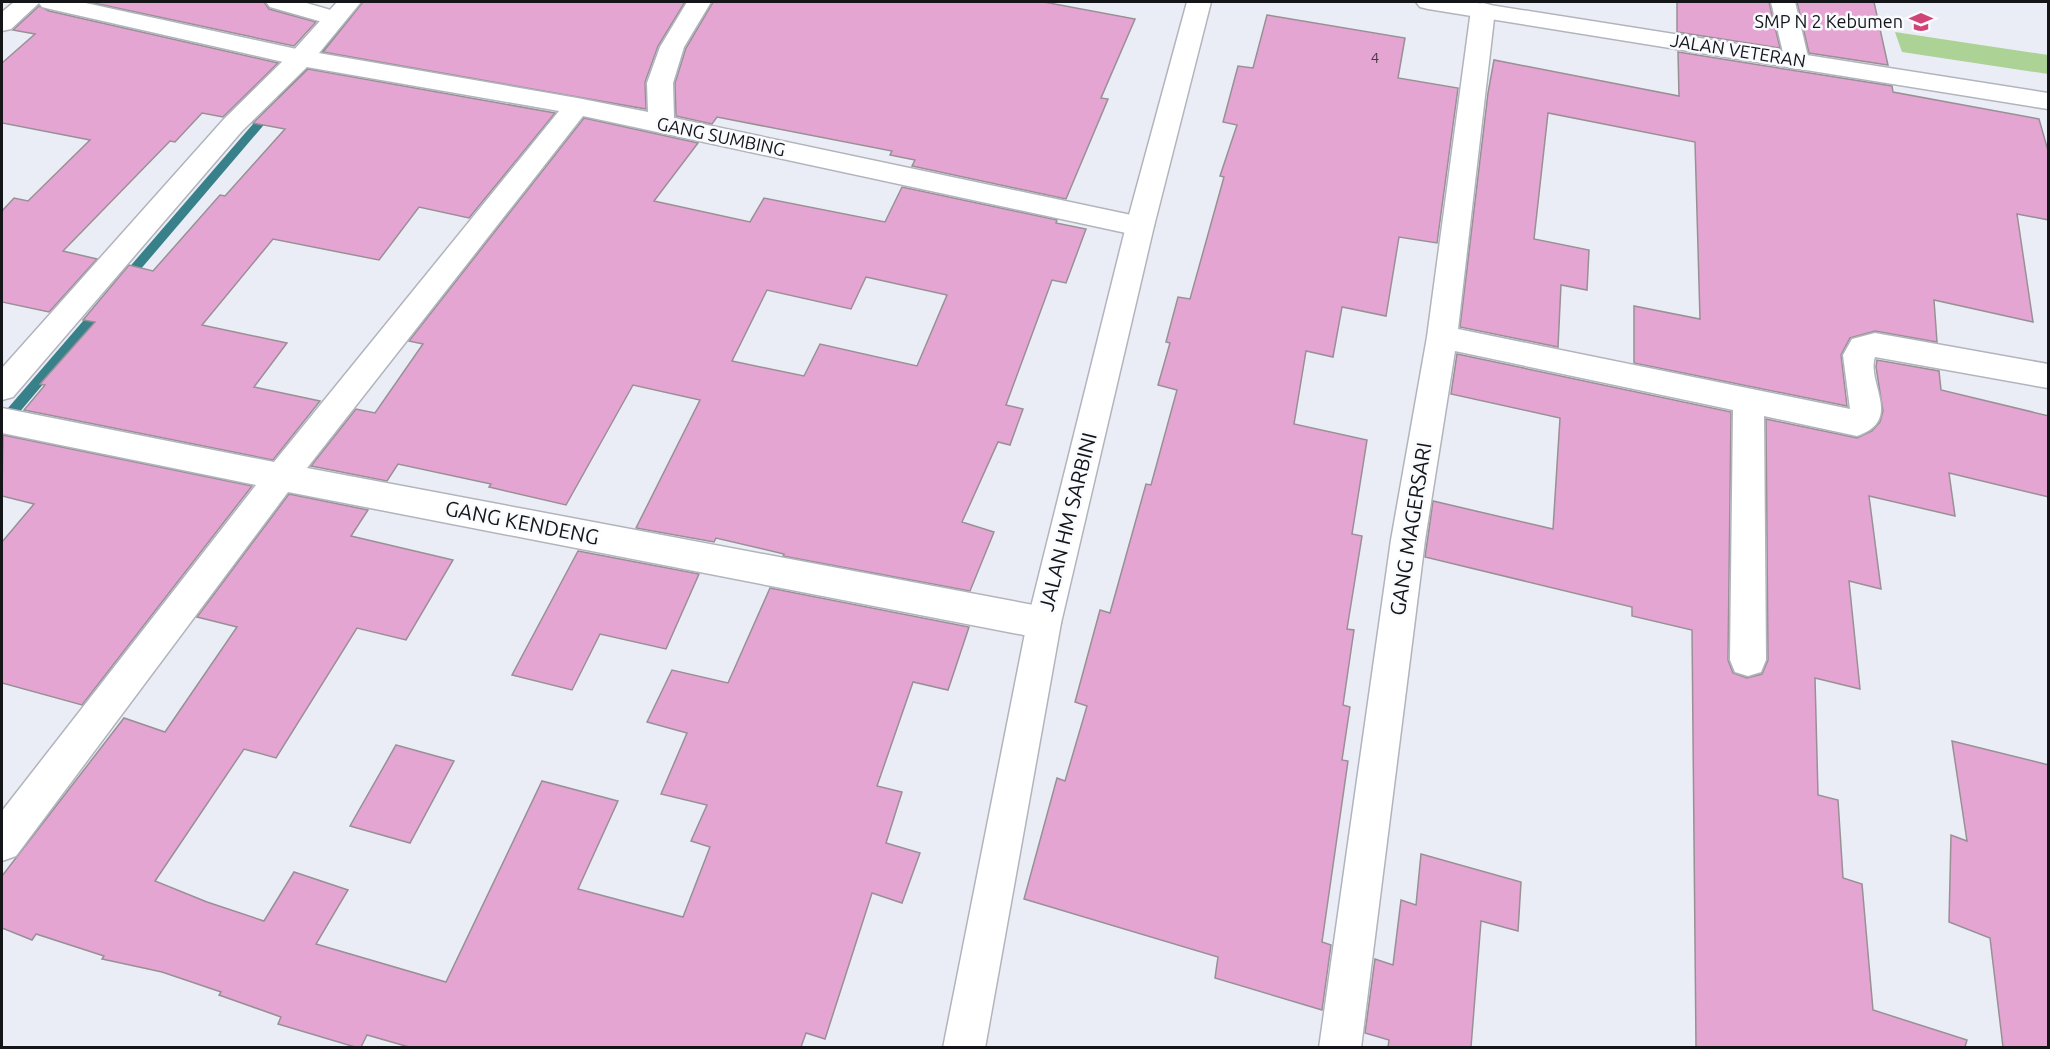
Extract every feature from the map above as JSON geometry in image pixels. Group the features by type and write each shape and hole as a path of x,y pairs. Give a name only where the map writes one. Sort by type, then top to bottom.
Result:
{"street":[{"path":"2,24 28,2"},
{"name":"GANG SUMBING","path":"50,2 301,58 577,106 1140,226"},
{"path":"278,2 341,10"},
{"path":"661,124 660,83 672,47 699,2"},
{"name":"JALAN HM SARBINI","path":"964,1047 1044,622 1140,226 1199,2"},
{"name":"JALAN VETERAN","path":"1428,2 2049,101"},
{"path":"1783,2 1797,61"},
{"path":"2,388 233,125 301,58 341,10"},
{"name":"GANG MAGERSARI","path":"1340,1047 1408,540 1442,337 1483,10"},
{"path":"2,842 281,477 577,106"},
{"path":"1442,337 1857,423 1864,416 1865,401 1858,355 1863,347 1875,345 2049,376"},
{"path":"1748,660 1749,401"},
{"name":"GANG KENDENG","path":"10,422 281,477 1044,622"}],"green space":[{"path":"1895,32 2048,55 2048,74 1902,52"}],"building":[{"path":"89,2 264,2 269,9 316,22 294,46"},
{"path":"363,2 685,2 658,46 645,82 646,109 323,52"},
{"path":"713,2 1044,2 1135,19 1101,98 1108,99 1066,199 912,166 915,160 890,155 892,151 717,117 712,124 676,116 675,83 686,48"},
{"path":"1677,2 1769,2 1780,48 1677,32"},
{"path":"1797,2 1874,2 1888,65 1809,53"},
{"path":"39,6 49,11 278,63 223,117 202,113 175,142 170,141 63,251 97,259 49,312 2,302 2,211 14,198 28,201 90,140 2,123 2,63 35,34 13,30"},
{"path":"1267,15 1405,38 1398,78 1458,88 1437,243 1399,237 1386,316 1342,307 1333,357 1306,351 1294,424 1367,440 1352,534 1362,536 1347,629 1354,630 1343,705 1350,707 1342,760 1348,761 1322,942 1331,945 1322,1010 1215,978 1218,957 1024,899 1057,778 1065,781 1087,706 1075,702 1100,610 1110,613 1146,484 1151,485 1177,390 1158,385 1170,343 1166,342 1178,297 1190,299 1224,177 1220,176 1237,125 1223,122 1238,66 1253,68"},
{"path":"1678,52 1892,86 1893,92 2039,119 2049,154 2049,220 2017,214 2033,322 1934,300 1937,342 1875,331 1850,338 1841,355 1847,406 1634,363 1634,306 1700,319 1695,142 1548,113 1534,239 1589,250 1587,290 1561,285 1558,347 1460,327 1494,60 1679,96"},
{"path":"308,69 555,113 469,218 419,207 379,260 273,239 202,325 287,343 254,387 320,401 273,460 24,410 45,385 40,384 95,322 83,320 129,265 153,271 220,195 225,196 285,129 253,123"},
{"path":"584,118 698,143 654,201 750,222 764,198 885,222 902,187 1057,220 1056,223 1086,229 1066,283 1052,280 1006,405 1023,409 1010,445 998,442 962,522 994,532 970,591 783,556 784,554 716,538 714,542 636,528 700,400 633,385 566,505 489,487 491,484 398,464 387,481 311,466 356,409 375,413 423,344 409,341","holes":["866,277 947,295 917,366 820,344 804,376 732,361 767,290 851,309"]},
{"path":"1457,354 1731,412 1728,660 1733,673 1747,678 1762,674 1768,660 1766,419 1857,438 1872,431 1880,422 1883,411 1876,367 1877,360 1939,371 1941,390 2049,416 2049,497 1949,473 1955,516 1869,496 1881,589 1849,581 1860,689 1815,678 1818,795 1838,800 1843,878 1862,884 1873,1010 1967,1040 1965,1047 1696,1047 1692,630 1632,616 1632,607 1425,557 1433,501 1553,529 1560,418 1451,394"},
{"path":"3,435 252,486 82,705 2,683 2,542 34,504 2,496"},
{"path":"289,494 368,510 351,536 453,560 406,640 357,628 276,758 244,749 155,881 207,902 264,921 294,872 348,890 316,944 446,982 542,781 618,801 578,889 683,917 710,847 691,841 707,805 661,794 687,733 647,722 672,670 728,683 770,588 969,627 948,690 913,682 877,786 902,792 886,843 920,853 902,903 872,893 825,1039 806,1033 801,1047 409,1047 367,1035 361,1047 355,1047 278,1024 281,1017 219,995 221,992 162,972 102,959 104,956 36,934 32,940 2,928 2,876 124,718 165,732 237,627 197,617"},
{"path":"578,551 699,574 666,649 600,634 572,690 512,675"},
{"path":"1952,741 2049,765 2049,1047 2003,1047 1990,938 1949,922 1951,835 1967,841"},
{"path":"396,745 454,761 410,843 350,826"},
{"path":"1421,854 1521,882 1518,931 1481,921 1471,1047 1388,1047 1389,1040 1365,1033 1375,959 1393,965 1401,900 1416,905"}],"waterway":[{"path":"282,96 367,2"},
{"path":"124,281 270,111"},
{"path":"2,423 100,309"}],"place":[{"name":"SMP N 2 Kebumen","path":"1921,22"}]}
